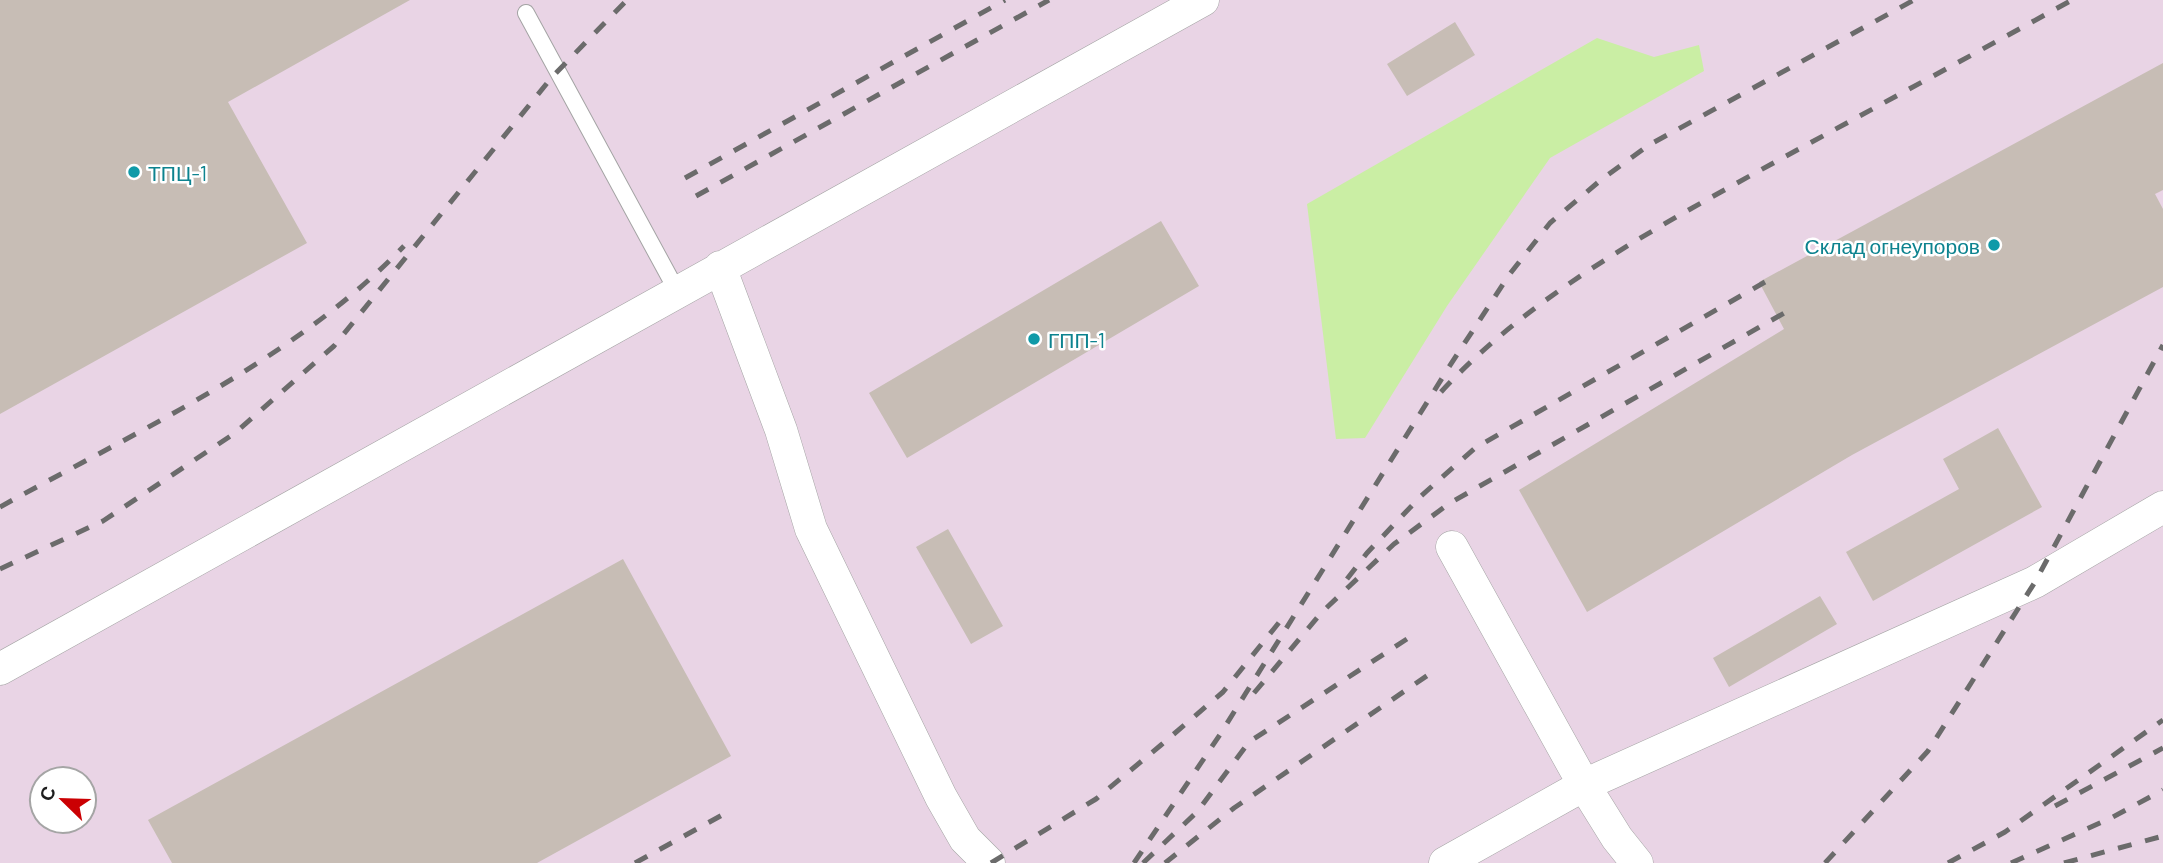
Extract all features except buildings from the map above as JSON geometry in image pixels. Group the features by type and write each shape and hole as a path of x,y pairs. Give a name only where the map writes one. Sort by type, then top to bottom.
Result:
{"street":[{"path":"0,669 1203,0"},
{"path":"720,267 781,430 811,529 941,797 965,839 989,863"},
{"path":"1444,863 1584,785 2035,582 2163,507"},
{"path":"1452,547 1584,785 1617,838 1637,863"}],"lane":[{"path":"526,13 677,291"}],"shaded area":[{"path":"0,0 2163,0 2163,863 0,863"}],"green space":[{"path":"1597,38 1654,57 1699,45 1704,71 1550,158 1447,306 1365,438 1336,439 1307,204"}],"railway":[{"path":"0,569 103,521 235,433 334,346 552,77 627,0"},
{"path":"685,178 1005,0"},
{"path":"696,196 1049,0"},
{"path":"1134,863 1221,733 1449,367 1509,275 1550,223 1602,179 1649,145 1914,0"},
{"path":"1441,392 1477,356 1516,323 1600,263 1733,185 2072,0"},
{"path":"0,507 213,391 264,359 361,287 404,246"},
{"path":"1347,579 1367,553 1421,496 1475,448 1765,282"},
{"path":"1254,693 1322,612 1394,544 1450,503 1786,312"},
{"path":"1825,863 1928,751 2035,582 2163,345"},
{"path":"991,863 1096,799 1161,745 1223,692 1281,620"},
{"path":"1143,863 1197,812 1249,742 1410,637"},
{"path":"1165,863 1234,808 1428,675"},
{"path":"1948,863 2005,832 2163,720"},
{"path":"2055,806 2163,748"},
{"path":"2011,863 2111,818 2163,790"},
{"path":"635,863 724,814"},
{"path":"2064,863 2163,836"}],"place":[{"name":"ТПЦ-1","path":"134,172"},
{"name":"Склад огнеупоров","path":"1994,245"},
{"name":"ГПП-1","path":"1034,339"}]}
